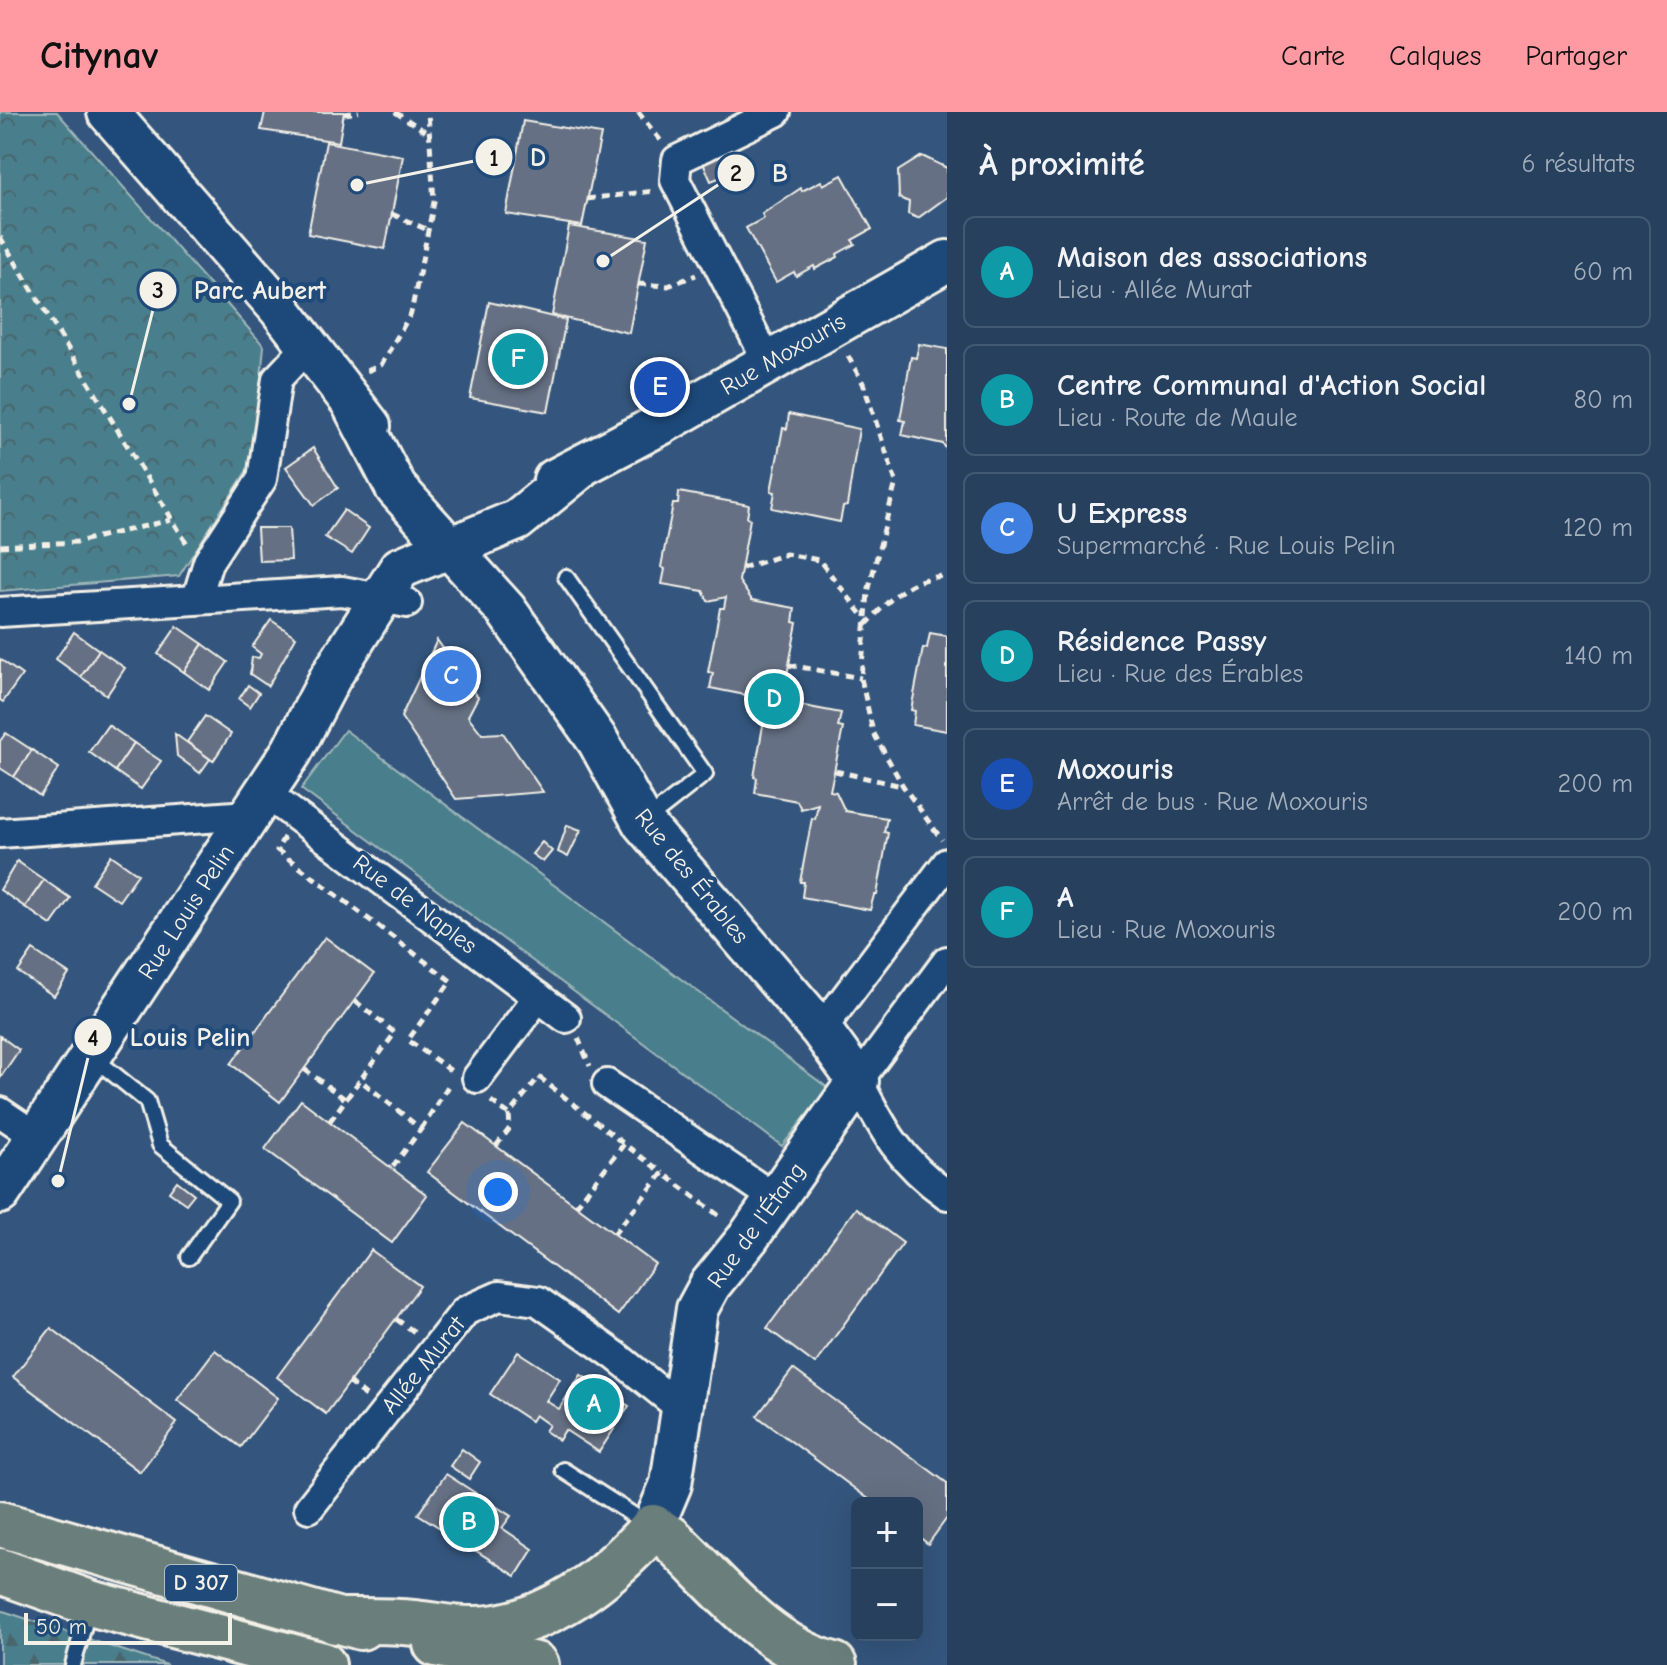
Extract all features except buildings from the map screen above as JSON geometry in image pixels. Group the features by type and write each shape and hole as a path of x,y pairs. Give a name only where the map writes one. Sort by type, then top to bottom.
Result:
{"main road":[{"path":"0,1502 59,1524 68,1544"},
{"name":"D 307","path":"0,1524 335,1621 536,1665"},
{"path":"335,1621 478,1629 527,1620 547,1613 589,1585 625,1556 653,1527 670,1538 776,1639 809,1658 834,1665"},
{"name":"D 307","path":"0,1571 90,1603 323,1665"}],"street":[{"name":"Rue des Érables","path":"108,112 279,308 306,348 412,476 449,546 506,610 598,741 643,823 821,1030 858,1081 889,1142 947,1195"},
{"path":"768,362 719,267 676,170 776,112"},
{"name":"Rue Moxouris","path":"449,546 517,520 577,471 947,261"},
{"path":"197,598 208,562 262,479 277,379 306,348"},
{"name":"Rue Louis Pelin","path":"0,1193 292,751 350,689 393,600 449,546"},
{"path":"0,612 342,591 393,600"},
{"path":"0,833 256,804"},
{"name":"Rue de Naples","path":"256,804 296,816 566,1018"},
{"path":"821,1030 947,863"},
{"name":"Rue de l'Étang","path":"653,1527 671,1484 697,1309 710,1285 748,1238 947,961"},
{"path":"471,1083 538,997"},
{"path":"607,1084 776,1199"},
{"path":"0,1112 37,1137"},
{"name":"Allée Murat","path":"309,1508 465,1311 499,1296 538,1301 616,1356 683,1410"}],"lane":[{"path":"566,577 705,774 643,823"},
{"path":"91,1055 147,1101 160,1145 229,1201 189,1257"},
{"path":"563,1470 653,1527"},
{"path":"73,1665 90,1603"}],"path":[{"path":"344,114 359,112"},
{"path":"395,112 429,134"},
{"path":"345,396 381,365 411,313 434,202 428,115 436,112"},
{"path":"587,199 649,193 676,170 638,112"},
{"path":"392,214 428,230"},
{"path":"0,237 171,520 77,542 0,546"},
{"path":"638,284 668,286 719,267"},
{"path":"830,326 863,383 896,482 868,592 861,678 873,732 903,786 947,847"},
{"path":"742,568 786,554 819,560 866,622"},
{"path":"866,622 896,592 917,580 947,576"},
{"path":"789,665 861,678"},
{"path":"835,771 903,786"},
{"path":"296,816 277,850 451,981 408,1040"},
{"path":"355,1001 395,1033 471,1083 509,1114"},
{"path":"566,1018 589,1066 607,1084"},
{"path":"330,1121 395,1033"},
{"path":"304,1069 345,1099"},
{"path":"496,1146 510,1128 509,1114 539,1077 748,1238"},
{"path":"360,1080 421,1129"},
{"path":"392,1168 421,1129 471,1083"},
{"path":"576,1206 624,1144"},
{"path":"614,1234 663,1173"}],"green space":[{"path":"0,112 57,112 264,346 253,461 179,576 0,591"},
{"path":"345,730 828,1088 782,1146 301,789"},
{"path":"0,1610 167,1665 0,1665"}],"place":[{"name":"D","path":"357,185"},
{"name":"B","path":"603,261"},
{"name":"A","path":"518,359"},
{"name":"Moxouris","path":"660,387"},
{"name":"Parc Aubert","path":"129,404"},
{"name":"U Express","path":"451,676"},
{"name":"Résidence Passy","path":"774,699"},
{"name":"Louis Pelin","path":"58,1181"},
{"name":"Maison des associations","path":"594,1404"},
{"name":"Centre Communal d'Action Social","path":"469,1522"}]}
